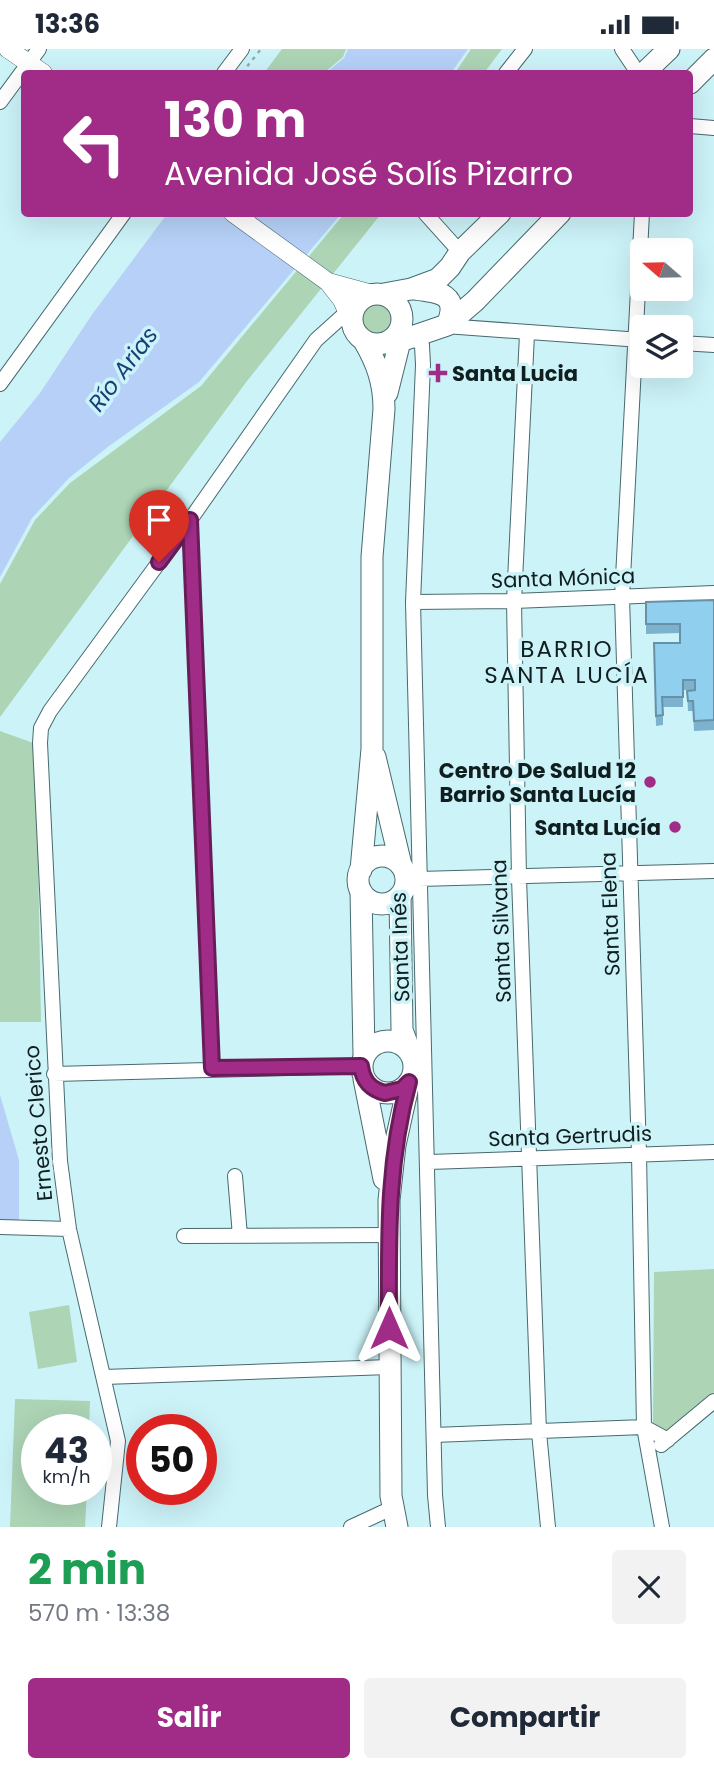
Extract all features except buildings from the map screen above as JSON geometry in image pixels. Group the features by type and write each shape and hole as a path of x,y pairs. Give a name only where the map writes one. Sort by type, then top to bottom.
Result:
{"main road":[{"path":"647,70 669,49"},
{"path":"693,80 714,59"},
{"path":"363,312 438,279 496,217"},
{"path":"363,312 376,344 446,325 475,301 556,217"},
{"path":"455,260 453,290 459,296 475,301"},
{"path":"411,289 432,291 450,301 452,312 446,325"},
{"path":"363,312 394,300 400,308 400,337 384,409"},
{"path":"363,312 384,388 372,557 372,749 361,881 363,1067 389,1200"},
{"path":"372,749 406,881 402,1030 416,1066 395,1145 389,1200 389,1367 394,1517"},
{"path":"380,856 395,860 406,881 387,904 379,904 366,897 361,881 365,863 380,856"},
{"path":"391,1040 399,1043 416,1066 402,1089 385,1093 369,1086 363,1067 375,1043 391,1040"}],"street":[{"path":"8,49 37,62"},
{"path":"226,70 242,49"},
{"path":"508,70 525,49"},
{"path":"622,49 636,70"},
{"path":"0,103 21,80"},
{"path":"693,126 714,128"},
{"path":"0,384 121,217"},
{"path":"238,217 322,278 363,312"},
{"path":"428,217 455,260"},
{"name":"Santa Elena","path":"639,315 642,217"},
{"path":"322,278 342,300 363,312"},
{"name":"Ernesto Clerico","path":"109,1527 118,1441 69,1230 60,1161 54,1074 41,728 50,711 190,520 316,340 333,323 363,312"},
{"path":"446,325 527,334 630,340"},
{"name":"Santa Inés","path":"423,365 432,340 446,325"},
{"name":"Santa Silvana","path":"527,334 514,601 520,878 539,1431 544,1507 548,1527"},
{"name":"Santa Inés","path":"400,337 422,345 423,365 413,602 406,881"},
{"path":"693,344 714,345"},
{"name":"Santa Elena","path":"636,378 622,597 639,1154 644,1427 662,1527"},
{"path":"190,520 212,1068"},
{"name":"Santa Mónica","path":"413,602 714,593"},
{"path":"406,881 714,871"},
{"path":"416,1066 429,1162 434,1435 439,1527"},
{"path":"54,1074 212,1068 363,1067"},
{"name":"Santa Gertrudis","path":"429,1162 714,1152"},
{"path":"235,1175 240,1236"},
{"path":"0,1227 69,1230"},
{"path":"184,1236 388,1235"},
{"path":"104,1377 389,1367"},
{"path":"649,1455 714,1401"},
{"path":"434,1435 644,1427 668,1440"},
{"path":"351,1527 394,1517"}],"path":[{"path":"244,70 261,49"}],"green space":[{"path":"282,49 346,49 343,57 328,70 266,70"},
{"path":"471,49 502,49 486,70 457,70"},
{"path":"342,217 379,217 247,381 0,717 0,584 35,520 70,483 201,386"},
{"path":"376,300 389,305 394,318 389,331 376,336 363,331 358,318 363,305"},
{"path":"0,731 36,744 41,1022 0,1022"},
{"path":"714,1269 714,1392 666,1434 653,1425 654,1272"},
{"path":"69,1305 77,1362 38,1369 29,1312"},
{"path":"15,1399 90,1401 90,1414 21,1414 21,1505 86,1505 85,1527 10,1527"}],"water":[{"path":"348,49 468,49 453,70 330,70 344,58"},
{"name":"Río Arias","path":"165,217 338,217 199,382 69,478 32,518 0,577 0,442 40,393 91,316"},
{"path":"0,1095 19,1160 19,1224 0,1223"}],"place":[{"name":"Santa Lucia","path":"438,373"},
{"name":"Centro De Salud 12 Barrio Santa Lucía","path":"650,782"},
{"name":"Santa Lucía","path":"675,827"}],"district":[{"name":"BARRIO SANTA LUCÍA","path":"567,662"}],"route":[{"path":"159,562 190,520 212,1068 361,1066 369,1086 385,1093 394,1093 409,1082 395,1145 389,1200 389,1328"}]}
